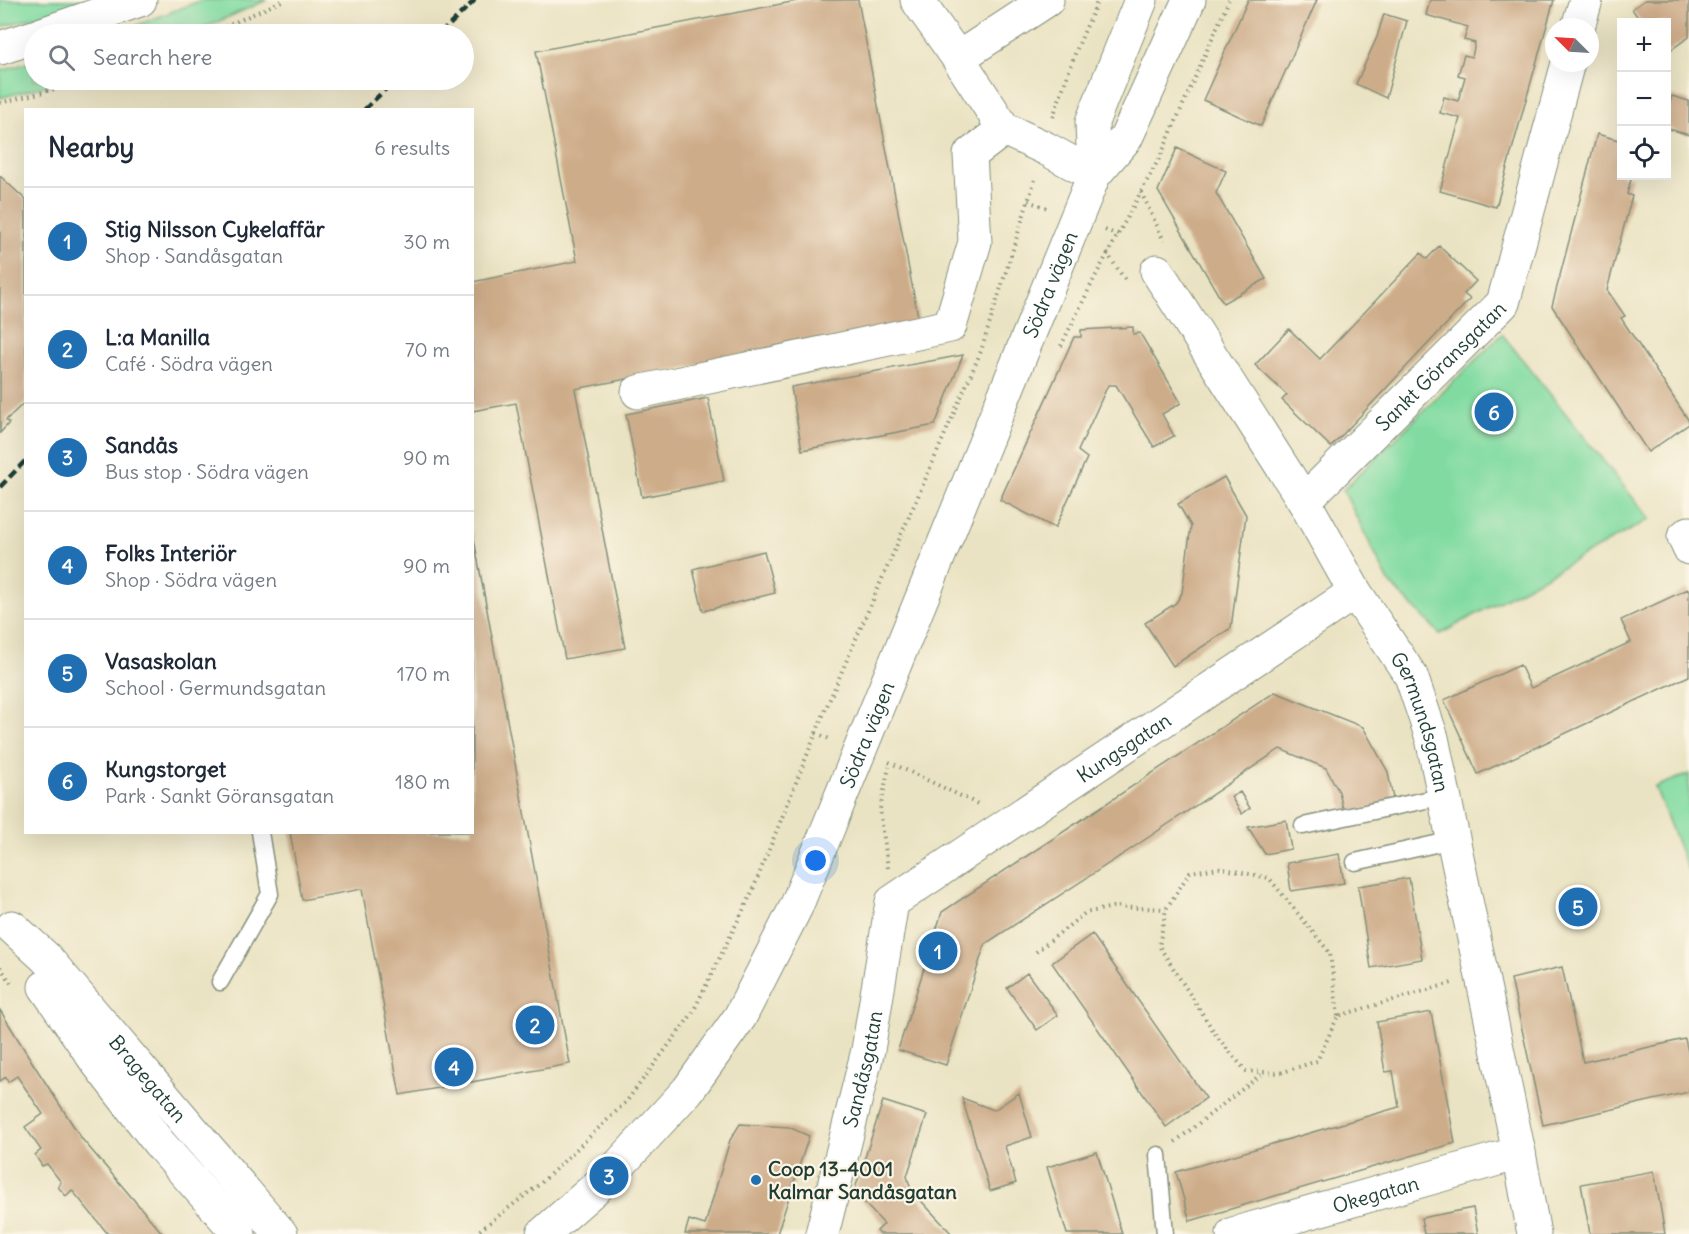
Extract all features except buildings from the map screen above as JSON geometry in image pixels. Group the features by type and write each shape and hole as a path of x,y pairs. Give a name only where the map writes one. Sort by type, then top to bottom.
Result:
{"street":[{"path":"71,24 140,0"},
{"path":"917,0 1004,129 1094,175"},
{"path":"958,58 1047,0"},
{"name":"Södra vägen","path":"1094,175 1092,122 1141,0"},
{"name":"Södra vägen","path":"543,1234 609,1176 646,1137 688,1090 740,1017 796,906 1094,175 1126,138 1190,0"},
{"path":"1581,18 1586,0"},
{"path":"0,48 24,40"},
{"name":"Sankt Göransgatan","path":"1304,501 1503,303 1566,72"},
{"path":"638,392 950,326 975,242 970,155 1004,129"},
{"name":"Germundsgatan","path":"1157,272 1304,501 1355,592 1411,676 1432,738 1534,1234"},
{"name":"Kungsgatan","path":"892,902 1355,592"},
{"name":"Sandåsgatan","path":"826,1232 868,1050 892,902"},
{"name":"Bragegatan","path":"6,919 33,970 96,1061 159,1143 239,1234"},
{"name":"Bragegatan","path":"6,919 46,958 281,1234"},
{"name":"Okegatan","path":"1233,1234 1519,1153"}],"lane":[{"path":"1303,826 1444,796"},
{"path":"220,982 270,894 260,834"},
{"path":"1355,862 1454,840"},
{"path":"1158,1155 1165,1234"}],"path":[{"path":"231,24 284,0"},
{"path":"475,1234 541,1183 626,1102 692,1014 752,891 816,733 981,351 1045,148 1056,105 1098,0"},
{"path":"1058,351 1161,155 1229,0"},
{"path":"0,103 51,90"},
{"path":"816,733 890,763 1012,821"},
{"path":"892,902 880,809 890,763 895,752"},
{"path":"1219,868 1269,878 1330,952 1338,1016 1317,1061 1280,1073 1246,1071 1218,1038 1159,946 1166,909 1190,872 1219,868"},
{"path":"1036,952 1085,913 1113,906 1166,909"},
{"path":"1338,1016 1482,975"},
{"path":"1158,1155 1264,1072"}],"green space":[{"path":"0,0 87,0 0,27"},
{"path":"202,0 267,0 213,24 140,24"},
{"path":"24,64 24,90 30,90 0,98 0,71"},
{"path":"1502,334 1650,519 1440,634 1389,582 1343,490"},
{"path":"1689,774 1689,873 1655,787"}],"railway":[{"path":"450,24 475,0"},
{"path":"366,108 385,90"},
{"path":"0,487 24,462"}],"place":[{"name":"Kungstorget","path":"1494,412"},
{"name":"Vasaskolan","path":"1578,907"},
{"name":"Stig Nilsson Cykelaffär","path":"938,951"},
{"name":"L:a Manilla","path":"535,1025"},
{"name":"Folks Interiör","path":"454,1067"},
{"name":"Sandås","path":"609,1176"},
{"name":"Coop 13-4001 Kalmar Sandåsgatan","path":"756,1180"}]}
